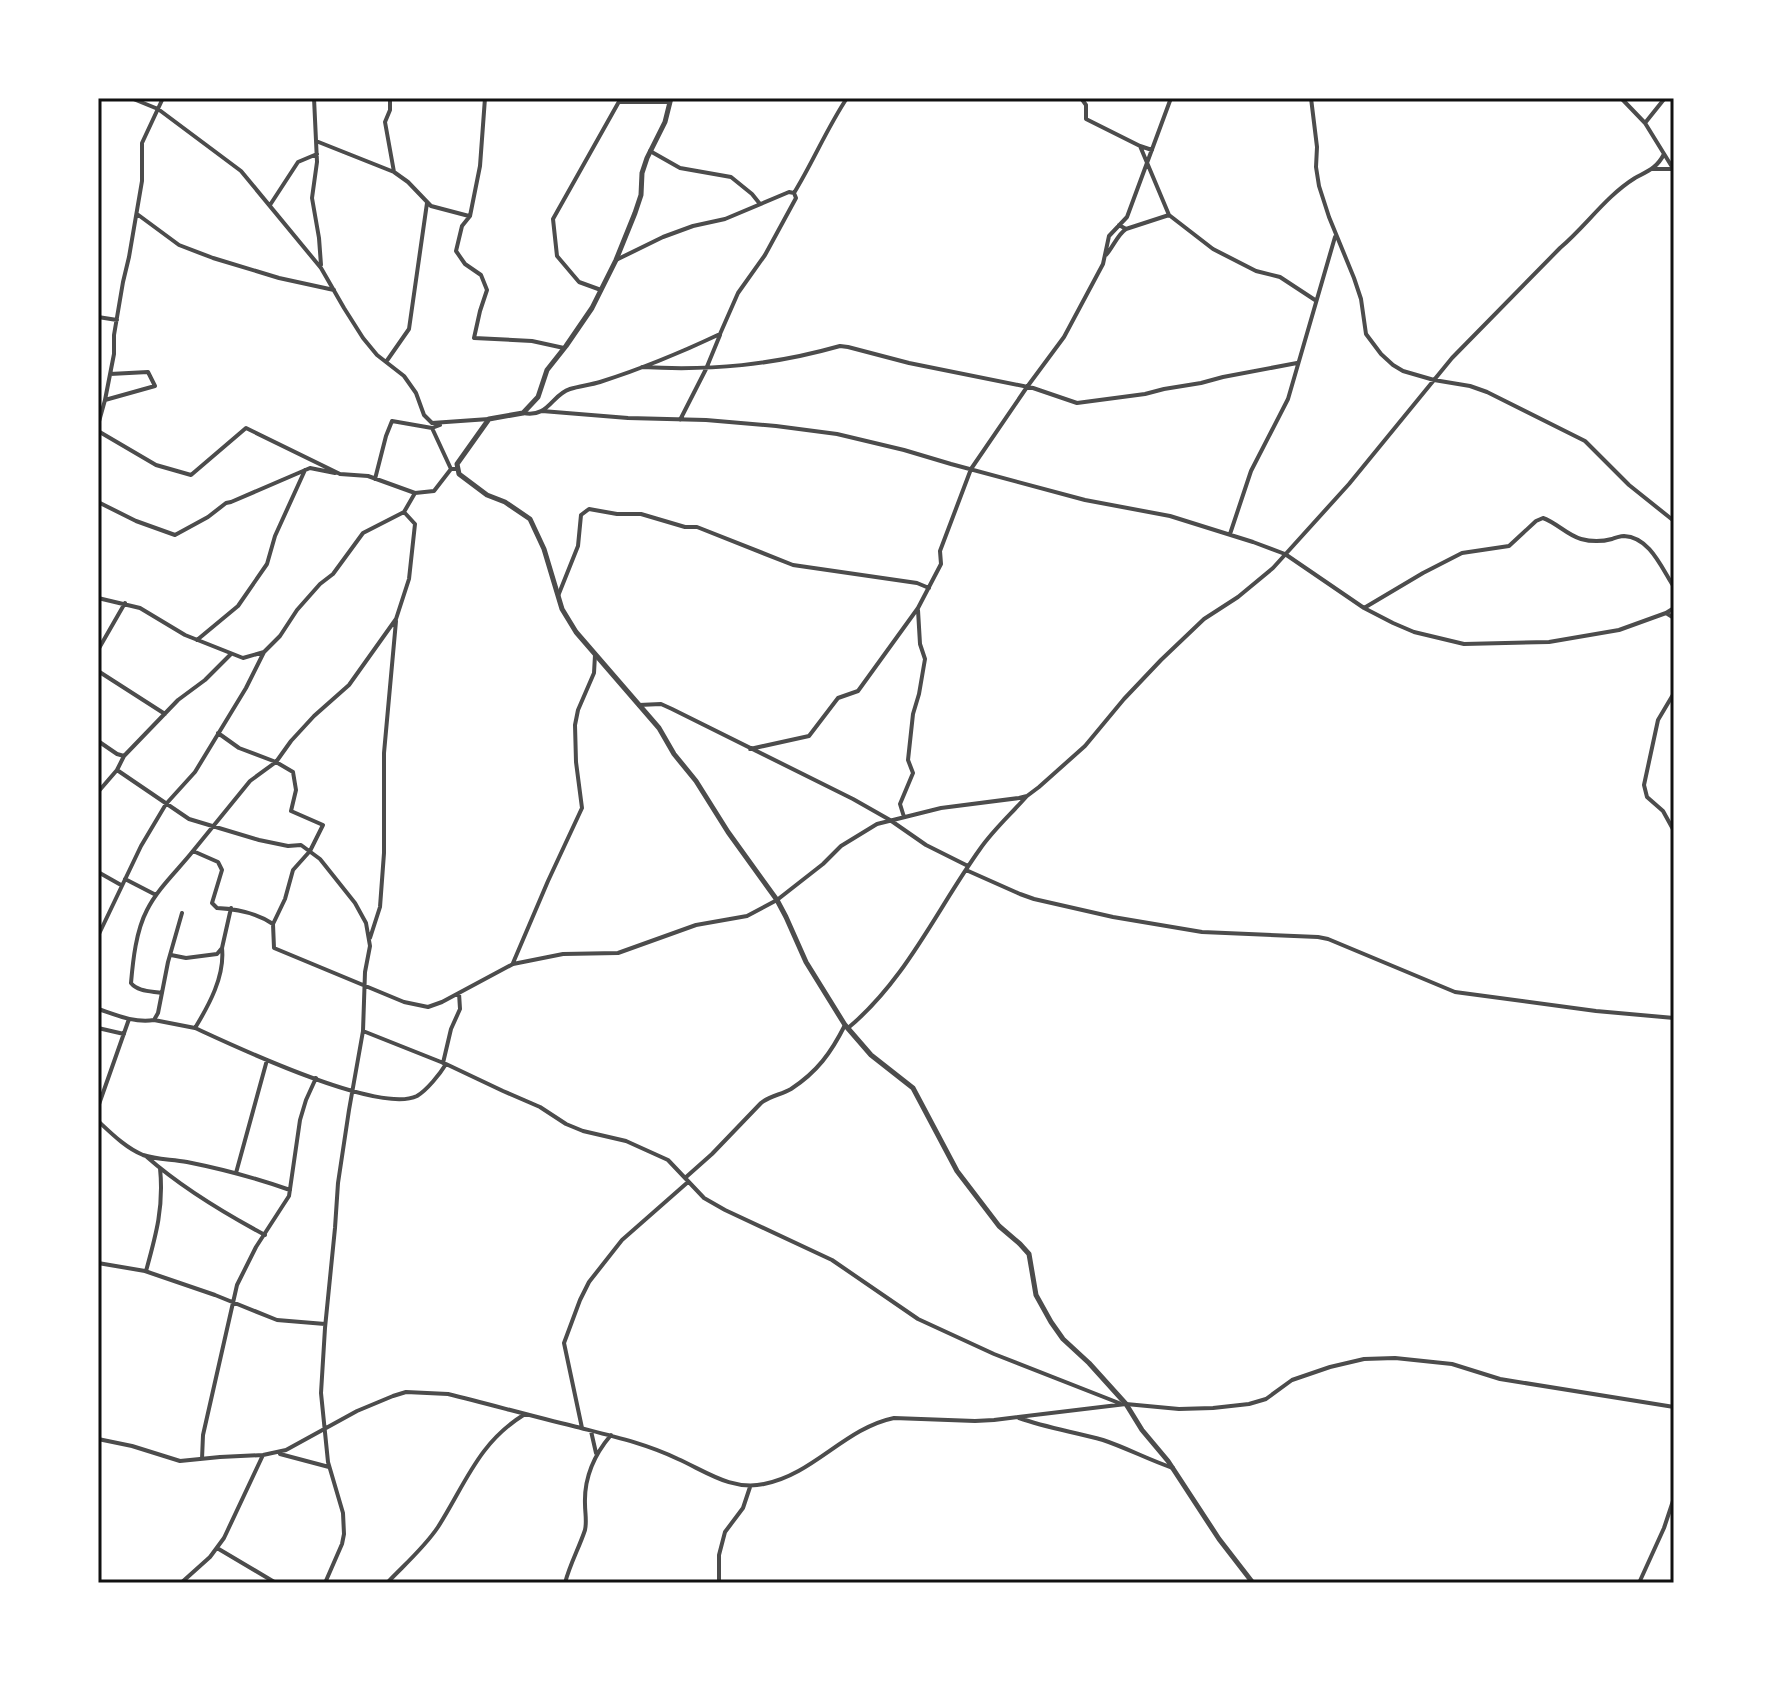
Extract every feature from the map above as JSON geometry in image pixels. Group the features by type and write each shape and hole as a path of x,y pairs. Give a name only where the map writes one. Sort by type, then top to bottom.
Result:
{"street":[{"path":"131,98 158,109 241,171 321,268 363,338 377,355 404,376 416,393 424,415 432,423 523,413 532,415 542,411 566,390 598,383 720,334"},
{"path":"163,98 142,143 142,181 137,214 114,335 114,354 98,428 156,465 191,475 246,428 340,474"},
{"path":"314,98 317,154 312,198 321,268"},
{"path":"390,98 390,110 385,122 394,172"},
{"path":"485,98 480,166 470,216 462,226 456,251 465,264 481,275 487,290 474,338 532,341 565,348"},
{"path":"680,420 706,369 738,293 765,255 796,198 794,193 847,98"},
{"path":"1081,98 1086,105 1086,119 1152,150"},
{"path":"750,749 809,736 838,698 858,691 918,608 941,564 940,551 971,469 1064,337 1103,264 1109,236 1127,217 1171,98"},
{"path":"1311,98 1319,186 1354,278 1361,299 1364,327 1372,344 1403,371 1487,392 1585,441 1629,485 1674,521"},
{"path":"1621,98 1645,123 1674,170"},
{"path":"1645,123 1665,98"},
{"path":"523,413 538,397 547,370 592,308 601,290 616,260 641,195 642,173 665,122 671,100 620,100 553,219 557,256 579,282 601,290"},
{"path":"316,141 394,172 431,206 470,216"},
{"path":"1140,146 1169,215 1213,249 1256,271 1280,277 1316,301"},
{"path":"650,151 680,168 731,177 760,204"},
{"path":"270,205 298,162 317,154"},
{"path":"582,1428 564,1343 589,1282 622,1240 761,1103 790,1089 824,1062 846,1027 880,998 913,954 982,845 1027,796 1085,746 1143,679 1204,619 1250,588 1273,568 1349,484 1471,338 1577,234 1603,204 1632,180 1652,170 1664,154"},
{"path":"1652,170 1674,170"},
{"path":"616,260 663,237 725,219 789,192 794,193"},
{"path":"386,362 409,329 427,203"},
{"path":"137,214 179,245 279,278 334,290"},
{"path":"1104,258 1116,244 1119,233 1169,215"},
{"path":"1119,225 1126,229"},
{"path":"1230,534 1251,471 1283,410 1336,234"},
{"path":"98,317 117,320"},
{"path":"642,367 733,368 789,360 840,346 1027,387 1085,403 1297,363"},
{"path":"105,400 155,386 148,372 110,374"},
{"path":"542,411 706,420 837,434 1085,500 1170,516 1285,554 1364,608 1393,623 1414,632 1464,644 1549,642 1619,630 1674,608"},
{"path":"98,502 136,521 175,535 226,503 310,468 375,479 415,493 434,491 454,469 489,419"},
{"path":"375,479 392,421 432,428 442,424"},
{"path":"432,428 459,474 487,495 505,502 530,519 544,549 562,609 576,632 659,728 674,754 696,781 777,900 806,962 846,1027 871,1055 913,1088 957,1171 999,1226 1029,1254 1036,1295 1063,1339 1089,1363 1173,1468 1219,1539 1253,1583"},
{"path":"197,640 238,606 267,564 275,536 305,470"},
{"path":"98,936 121,885 166,804 195,772 264,652 280,636 310,594 333,574 363,533 404,512 415,493"},
{"path":"558,597 578,546 581,515 589,509 641,514 685,527 697,527 793,565 917,583 929,588"},
{"path":"325,1583 344,1534 343,1513 329,1467 321,1393 325,1324 338,1183 363,1031 369,940 380,907 384,853 384,753 396,619 409,579 415,524 404,512"},
{"path":"1364,608 1462,553 1509,546 1543,518 1579,538 1597,542 1623,535 1639,542 1655,556 1674,587"},
{"path":"98,598 125,603 153,614 185,635 243,658 264,652"},
{"path":"98,650 125,603"},
{"path":"904,817 900,804 913,773 908,760 913,714 925,659 920,644 918,608"},
{"path":"1666,613 1674,618"},
{"path":"162,993 140,990 131,983 139,931 156,895 250,781 276,762 314,716 349,685 396,619"},
{"path":"513,964 582,808 575,725 594,673 594,652"},
{"path":"98,792 117,770 124,756 178,700 205,680 231,654"},
{"path":"98,671 165,714"},
{"path":"1674,693 1658,720 1644,785 1647,797 1663,811 1674,831"},
{"path":"639,705 661,704 853,799 967,868 1034,899 1202,932 1302,935 1328,939 1455,992 1674,1018"},
{"path":"218,733 239,748 293,772 296,790 291,811 323,825 310,851 293,870 285,899 273,924 274,948 404,1002 428,1007 513,964 563,954 618,953 696,925 747,916 777,900 858,834 877,824 941,808 1027,796"},
{"path":"98,741 124,756"},
{"path":"117,770 189,819 259,840 288,846 301,845 310,851 355,903 366,923 369,940"},
{"path":"193,851 218,862 222,870 212,903 217,908 231,908 263,917 273,924"},
{"path":"98,872 121,885"},
{"path":"125,879 156,895"},
{"path":"195,1028 215,990 231,908"},
{"path":"154,1020 182,913"},
{"path":"171,955 203,957 216,955 222,948"},
{"path":"98,1009 129,1019 195,1028 267,1060 353,1092 403,1099 417,1096 439,1076 451,1029 460,1009 459,993"},
{"path":"98,1107 129,1019"},
{"path":"98,1028 124,1034"},
{"path":"363,1031 540,1107 566,1124 626,1141 663,1158 672,1163 704,1198 832,1260 905,1312 931,1326 1123,1404"},
{"path":"236,1173 267,1060"},
{"path":"202,1459 206,1422 242,1274 285,1205 300,1120 316,1078"},
{"path":"98,1121 119,1140 160,1168 265,1235"},
{"path":"145,1156 180,1160 236,1173 290,1190"},
{"path":"146,1271 160,1216 160,1168"},
{"path":"98,1263 146,1271 277,1320 325,1324"},
{"path":"98,1439 180,1461 263,1455 286,1450 375,1402 406,1392 448,1394 611,1435 676,1457 726,1482 750,1487 795,1474 855,1434 886,1419 975,1421 1123,1404 1179,1409 1249,1404 1266,1399 1292,1380 1364,1359 1395,1358 1452,1364 1500,1379 1674,1407"},
{"path":"387,1583 437,1527 482,1451 505,1427 525,1414"},
{"path":"1017,1417 1103,1440 1173,1468"},
{"path":"591,1431 596,1455"},
{"path":"565,1583 586,1527 585,1487 591,1465 611,1435"},
{"path":"277,1453 329,1467"},
{"path":"181,1583 224,1538 263,1455"},
{"path":"719,1583 719,1555 725,1532 743,1508 750,1487"},
{"path":"1639,1583 1674,1498"},
{"path":"217,1548 276,1583"}]}
